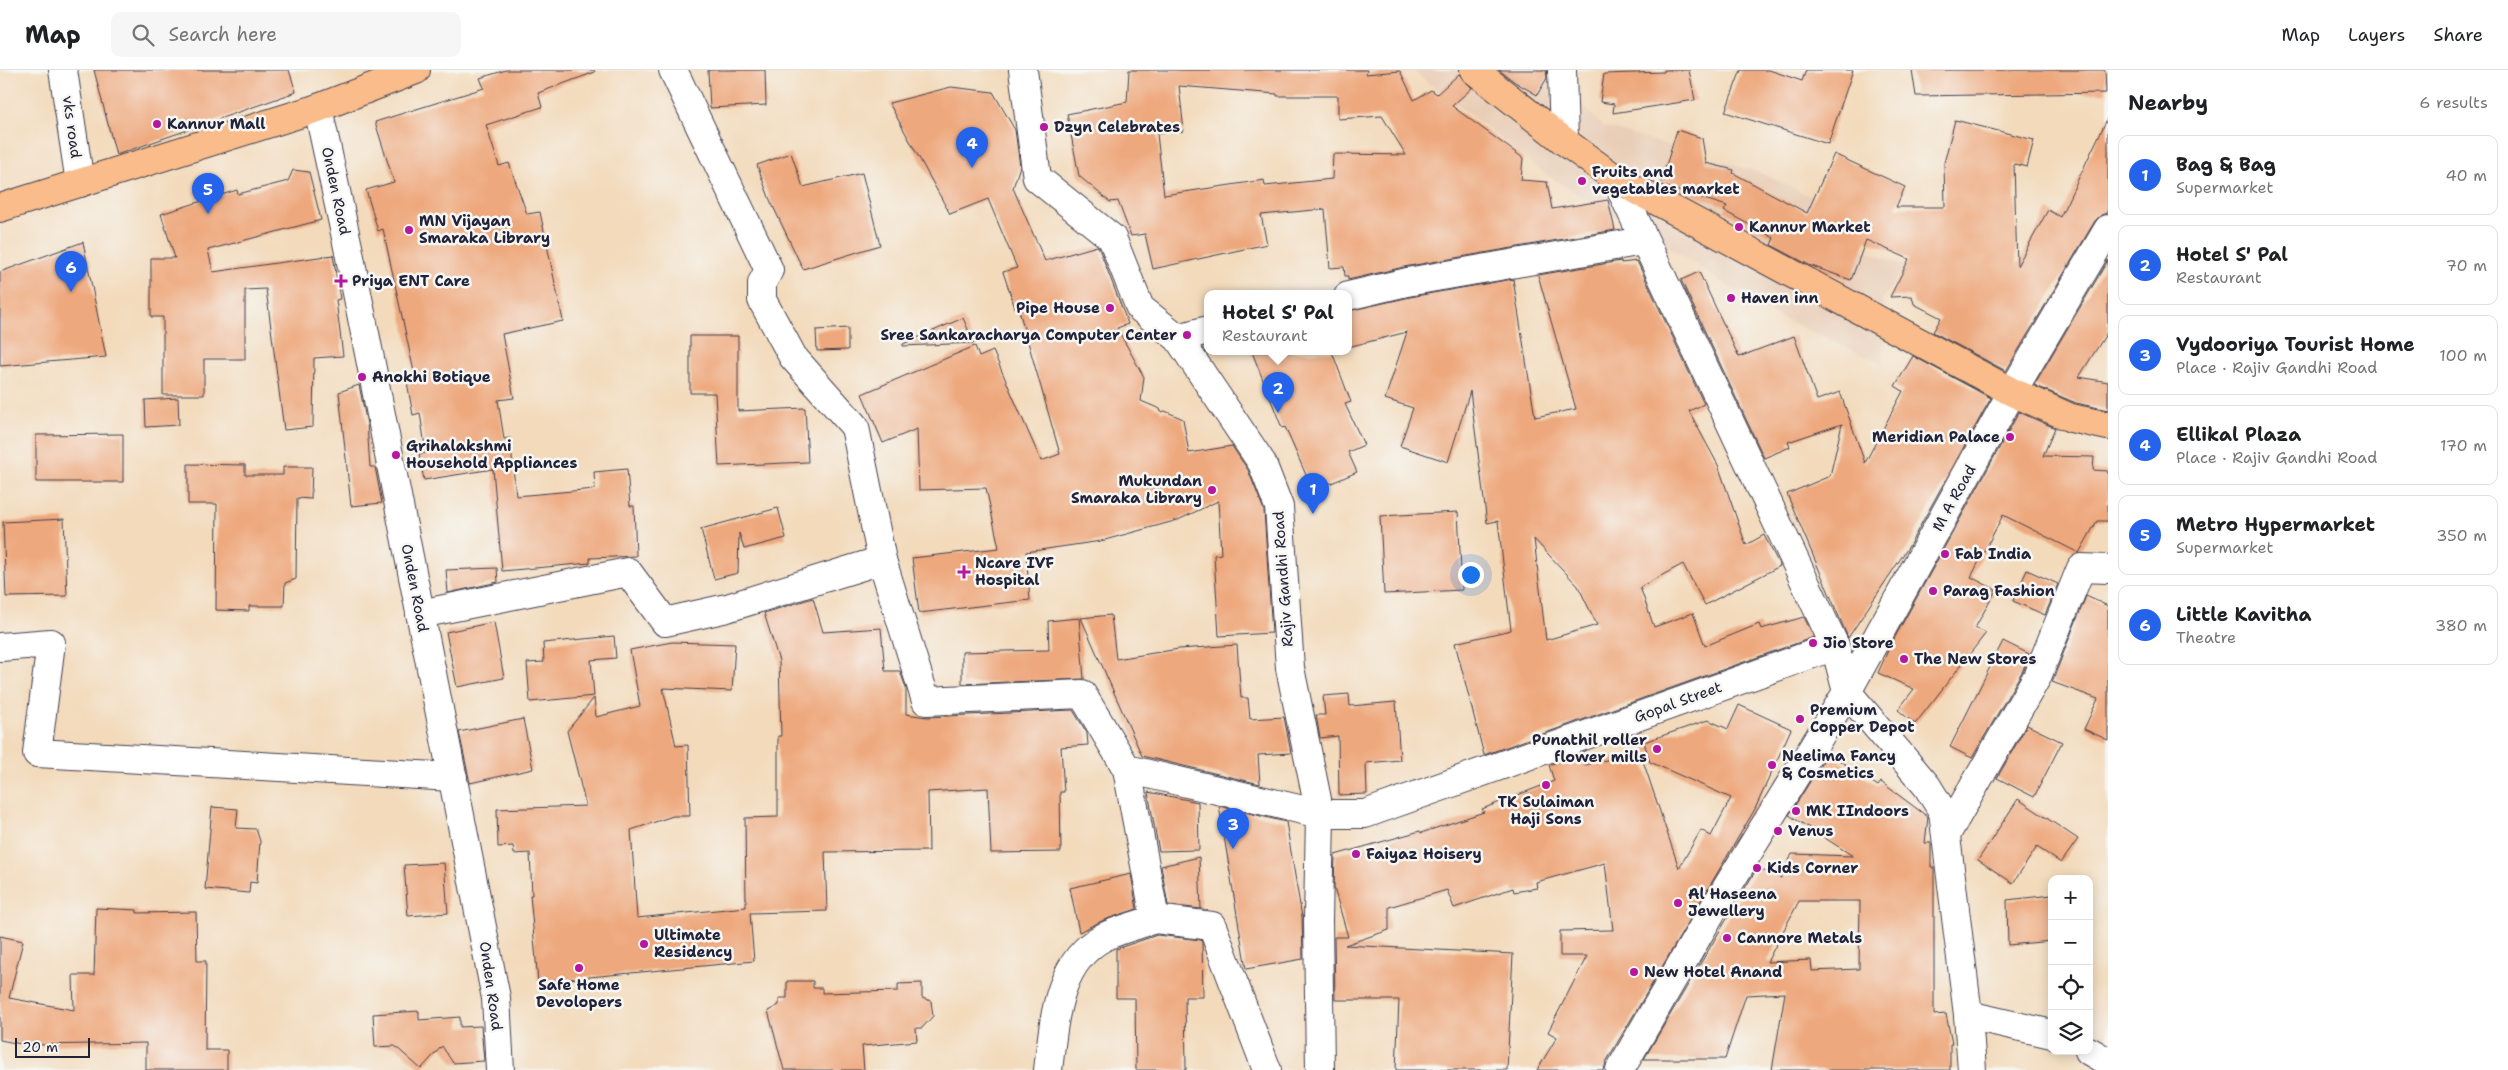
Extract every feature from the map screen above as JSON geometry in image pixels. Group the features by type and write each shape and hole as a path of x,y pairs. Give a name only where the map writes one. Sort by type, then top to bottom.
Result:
{"main road":[{"path":"0,208 318,108 416,70"},
{"path":"1474,70 1564,141 1616,179 2012,392 2071,418 2108,426"}],"street":[{"name":"vks road","path":"63,70 80,183"},
{"path":"673,70 769,270 762,283 762,300 793,357 855,427 882,560 926,701 1082,694 1127,769 1155,919"},
{"name":"Rajiv Gandhi Road","path":"1024,70 1037,178 1112,238 1140,308 1178,338 1262,463 1279,507 1290,668 1320,814 1318,920 1320,1070"},
{"path":"1562,70 1564,141"},
{"name":"Onden Road","path":"318,108 348,247 496,998 500,1070"},
{"path":"1616,179 1643,241 1835,646 1847,692 1927,786 1944,812 1968,1015 1972,1070"},
{"name":"M A Road","path":"1620,1070 1715,907 1847,692 2012,392 2108,229"},
{"path":"1352,295 1408,282 1643,241"},
{"path":"1178,338 1204,331"},
{"path":"420,614 628,572 665,622 727,608 882,560"},
{"path":"1947,833 2036,677 2081,568 2108,569"},
{"path":"0,647 50,643 37,753 452,777"},
{"name":"Gopal Street","path":"1127,769 1320,814 1365,814 1835,646"},
{"path":"1048,1070 1054,1020 1065,980 1076,960 1088,948 1105,937 1155,919 1212,926 1267,1070"},
{"path":"1968,1015 2048,1033"},
{"path":"2093,1054 2108,1062"}],"shaded area":[{"name":"Kannur Market","path":"1412,70 1553,70 1602,126 1758,172 1836,208 1854,246 1906,267 1882,299 1883,364 1766,311 1670,248 1551,178"}],"building":[{"name":"Kannur Mall","path":"94,70 289,70 296,92 116,155"},
{"path":"506,70 594,70 595,72 538,93 542,107 486,125 499,166 509,163 527,214 540,212 563,321 502,334 514,398 498,400 504,439 510,438 516,496 595,489 594,472 627,469 630,506 634,506 636,556 590,558 590,563 502,571 493,469 424,480 419,454 426,453 420,413 413,415 407,382 416,381 383,229 378,231 366,190 394,182 375,122 484,88 480,78"},
{"path":"708,70 765,70 766,105 710,108"},
{"path":"1129,70 1367,70 1366,74 1400,71 1414,100 1431,90 1437,94 1459,74 1472,88 1452,106 1523,158 1521,180 1547,182 1552,209 1608,200 1615,230 1404,267 1348,280 1348,276 1345,276 1344,267 1330,268 1325,209 1261,215 1267,244 1153,269 1145,234 1131,236 1118,201 1110,202 1079,176 1067,114 1127,102","holes":["1179,86 1277,94 1277,96 1338,96 1338,119 1382,116 1406,155 1333,154 1332,179 1265,186 1264,180 1164,195 1157,134 1184,131"]},
{"path":"1499,70 1546,70 1547,78 1537,95"},
{"path":"1664,70 1689,70 1695,100 1613,113 1614,104 1600,102 1604,74 1664,72"},
{"path":"1741,70 1769,70 1802,81 1806,70 1853,70 1828,144 1725,112"},
{"path":"1912,70 2105,70 2106,93 1916,96"},
{"path":"951,87 993,92 1015,130 1020,166 1013,188 1045,261 1097,246 1099,248 1128,324 1117,328 1144,377 1141,401 1160,409 1161,412 1165,411 1183,419 1189,453 1232,446 1248,470 1264,510 1272,633 1219,636 1214,555 1221,554 1218,501 1178,520 1101,541 1026,552 1030,600 919,613 912,558 999,548 986,488 919,490 917,429 883,443 862,394 975,346 979,357 993,351 1041,461 1060,454 1018,307 1015,308 1003,272 1017,268 988,199 950,214 889,103"},
{"path":"2108,117 2108,213 2101,215 2095,221 2006,371 1933,332 1941,318 1914,304 1912,296 1890,297 1909,259 1866,240 1851,280 1809,265 1771,245 1774,238 1724,211 1727,206 1660,185 1677,130 1702,138 1706,163 1734,170 1733,173 1807,213 1834,154 1905,187 1896,207 1945,207 1944,163 1955,120 2034,140 2027,167 2014,164 2017,266 2048,210 2060,217"},
{"path":"791,153 803,187 862,173 880,245 803,269 770,200 757,165"},
{"path":"293,170 309,172 321,220 208,250 213,272 333,255 340,299 336,300 343,356 314,358 313,427 284,430 266,289 245,290 245,359 204,359 204,395 163,395 163,317 151,317 151,258 175,258 161,214 237,190 238,194 288,181"},
{"path":"83,242 106,357 0,366 0,272"},
{"path":"2108,260 2108,331 2079,377 2108,382 2108,410 2076,403 2034,385"},
{"path":"1621,261 1621,263 1637,261 1704,404 1689,411 1718,465 1746,545 1764,535 1780,566 1705,605 1683,564 1640,587 1654,627 1693,613 1705,646 1759,624 1761,629 1804,617 1814,637 1484,755 1455,643 1511,630 1498,521 1487,523 1470,391 1448,462 1400,446 1413,408 1385,399 1407,332 1352,346 1352,310 1410,297 1513,279 1535,417 1576,409 1538,275","holes":["1534,539 1578,586 1597,625 1546,640"]},
{"path":"1699,272 1739,357 1794,336 1817,400 1840,392 1865,463 1903,391 1895,386 1913,356 1991,398 1909,546 1848,638 1787,494 1830,476 1842,424 1788,442 1790,447 1764,458 1681,280"},
{"path":"963,318 974,343 903,346 903,344"},
{"path":"848,328 848,350 817,351 816,330"},
{"path":"690,336 738,336 738,411 805,408 808,462 719,466 715,393 690,393"},
{"path":"1253,355 1333,355 1351,402 1345,404 1364,445 1348,452 1357,472 1313,491 1285,427 1282,428"},
{"path":"359,385 367,424 370,467 375,467 382,503 351,506 339,392"},
{"path":"178,398 179,425 146,427 145,400"},
{"path":"2019,412 2055,428 2043,456 2094,457 2093,470 2108,471 2108,521 2097,521 2079,553 2003,515 1971,577 1996,590 1975,628 1986,633 1915,724 1898,710 1914,689 1878,673 1890,646"},
{"path":"123,434 123,482 36,482 36,435"},
{"path":"188,464 245,465 245,475 283,475 283,467 312,467 311,499 297,498 296,579 285,583 284,606 249,606 249,611 216,610 217,504 188,504"},
{"path":"778,508 786,538 744,549 739,533 738,573 714,579 701,529"},
{"path":"1458,512 1462,590 1384,594 1380,516"},
{"path":"64,519 67,596 6,597 3,522"},
{"path":"497,568 498,582 448,593 446,570"},
{"path":"2027,570 2058,584 2045,615 2013,601"},
{"path":"2086,596 2108,606 2108,740 2084,729 2098,699 2052,682"},
{"path":"813,598 823,632 881,628 885,671 900,671 906,688 906,714 927,717 1073,710 1087,733 1088,745 1061,747 1064,792 1060,792 1061,852 991,853 988,788 928,792 929,851 825,852 827,911 750,913 754,961 538,982 530,895 532,895 530,853 514,854 513,846 498,847 497,809 586,806 567,731 594,698 596,717 640,706 630,650 672,642 735,644 732,691 663,688 676,746 688,745 690,816 673,816 631,830 637,918 746,907 745,818 778,817 778,736 781,736 779,661 764,613"},
{"path":"1111,615 1116,659 1179,649 1237,645 1241,698 1248,698 1250,719 1284,717 1291,753 1258,755 1260,784 1142,756 1081,618"},
{"path":"1079,618 1084,679 962,684 962,652 1049,650 1048,621"},
{"path":"494,622 504,678 457,687 446,632"},
{"path":"614,636 616,658 591,660 594,696 530,702 527,663 544,662 543,643"},
{"path":"2003,641 2029,654 2023,670 1972,758 1950,747"},
{"path":"1349,694 1350,706 1396,702 1400,760 1366,763 1367,794 1339,795 1338,736 1320,738 1316,715 1325,715 1323,696"},
{"path":"1739,705 1791,729 1755,809 1606,1062 1604,1070 1537,1070 1557,1037 1548,1032 1587,956 1560,956 1560,931 1613,930 1605,863 1536,882 1537,888 1514,892 1513,888 1454,908 1447,890 1389,907 1389,930 1345,945 1513,954 1507,1070 1396,1070 1399,1000 1335,1000 1334,937 1348,937 1334,888 1335,855 1420,831 1421,833 1484,812 1482,809 1554,781 1549,765 1581,753 1585,765 1640,752 1679,868 1701,830 1711,836 1731,798 1650,762 1644,742 1708,720 1728,729"},
{"path":"523,719 533,769 470,783 459,732"},
{"path":"2027,725 2062,742 2034,797 1997,778"},
{"path":"1828,753 1878,786 1881,782 1928,817 1925,843 1931,843 1931,867 1934,867 1934,1015 1946,1014 1952,1044 1950,1044 1950,1070 1772,1070 1785,993 1746,995 1725,1059 1644,1059 1757,868 1781,878 1792,854 1853,856 1789,815","holes":["1799,901 1860,901 1859,969 1812,971 1811,960 1767,962"]},
{"path":"1148,792 1198,802 1199,850 1159,851"},
{"path":"2018,799 2078,839 2061,863 2037,847 2013,883 1978,860"},
{"path":"1219,806 1286,822 1302,917 1303,959 1246,969"},
{"path":"212,807 238,809 236,828 256,829 260,841 257,883 250,882 249,893 205,889"},
{"path":"1199,857 1201,909 1168,905 1161,866"},
{"path":"444,863 448,913 408,916 404,865"},
{"path":"1131,874 1137,909 1104,920 1079,932 1070,888"},
{"path":"2048,895 2048,941 2008,945 2007,900"},
{"path":"96,908 137,910 137,913 196,912 197,961 206,961 205,1050 227,1050 227,1070 146,1070 146,1043 37,1045 37,1047 0,1040 0,936 23,941 9,998 74,1010 73,975 94,975"},
{"path":"1157,935 1201,940 1202,942 1203,997 1185,997 1186,1070 1136,1070 1135,998 1116,998 1116,949"},
{"path":"787,981 813,981 813,988 822,988 822,993 898,991 898,984 922,983 922,998 931,1001 933,1016 922,1028 916,1028 917,1041 862,1046 864,1070 784,1070 768,1011 779,1005 779,998 787,998"},
{"path":"419,1011 419,1020 460,1017 460,1027 481,1026 484,1061 453,1063 442,1046 421,1069 395,1046 375,1047 373,1014"}],"place":[{"name":"Kannur Mall","path":"157,124"},
{"name":"Dzyn Celebrates","path":"1044,127"},
{"name":"Ellikal Plaza","path":"972,168"},
{"name":"Fruits and vegetables market","path":"1582,181"},
{"name":"Metro Hypermarket","path":"208,214"},
{"name":"Kannur Market","path":"1739,227"},
{"name":"MN Vijayan Smaraka Library","path":"409,230"},
{"name":"Priya ENT Care","path":"341,281"},
{"name":"Little Kavitha","path":"71,292"},
{"name":"Haven inn","path":"1731,298"},
{"name":"Pipe House","path":"1110,308"},
{"name":"Sree Sankaracharya Computer Center","path":"1187,335"},
{"name":"Anokhi Botique","path":"362,377"},
{"name":"Hotel S' Pal","path":"1278,413"},
{"name":"Meridian Palace","path":"2010,437"},
{"name":"Grihalakshmi Household Appliances","path":"396,455"},
{"name":"Mukundan Smaraka Library","path":"1212,490"},
{"name":"Bag & Bag","path":"1313,514"},
{"name":"Fab India","path":"1945,554"},
{"name":"Ncare IVF Hospital","path":"964,572"},
{"name":"Parag Fashion","path":"1933,591"},
{"name":"Jio Store","path":"1813,643"},
{"name":"The New Stores","path":"1904,659"},
{"name":"Premium Copper Depot","path":"1800,719"},
{"name":"Punathil roller flower mills","path":"1657,749"},
{"name":"Neelima Fancy & Cosmetics","path":"1772,765"},
{"name":"TK Sulaiman Haji Sons","path":"1546,785"},
{"name":"MK IIndoors","path":"1796,811"},
{"name":"Venus","path":"1778,831"},
{"name":"Vydooriya Tourist Home","path":"1233,849"},
{"name":"Faiyaz Hoisery","path":"1356,854"},
{"name":"Kids Corner","path":"1757,868"},
{"name":"Al Haseena Jewellery","path":"1678,903"},
{"name":"Cannore Metals","path":"1727,938"},
{"name":"Ultimate Residency","path":"644,944"},
{"name":"Safe Home Devolopers","path":"579,968"},
{"name":"New Hotel Anand","path":"1634,972"}]}
